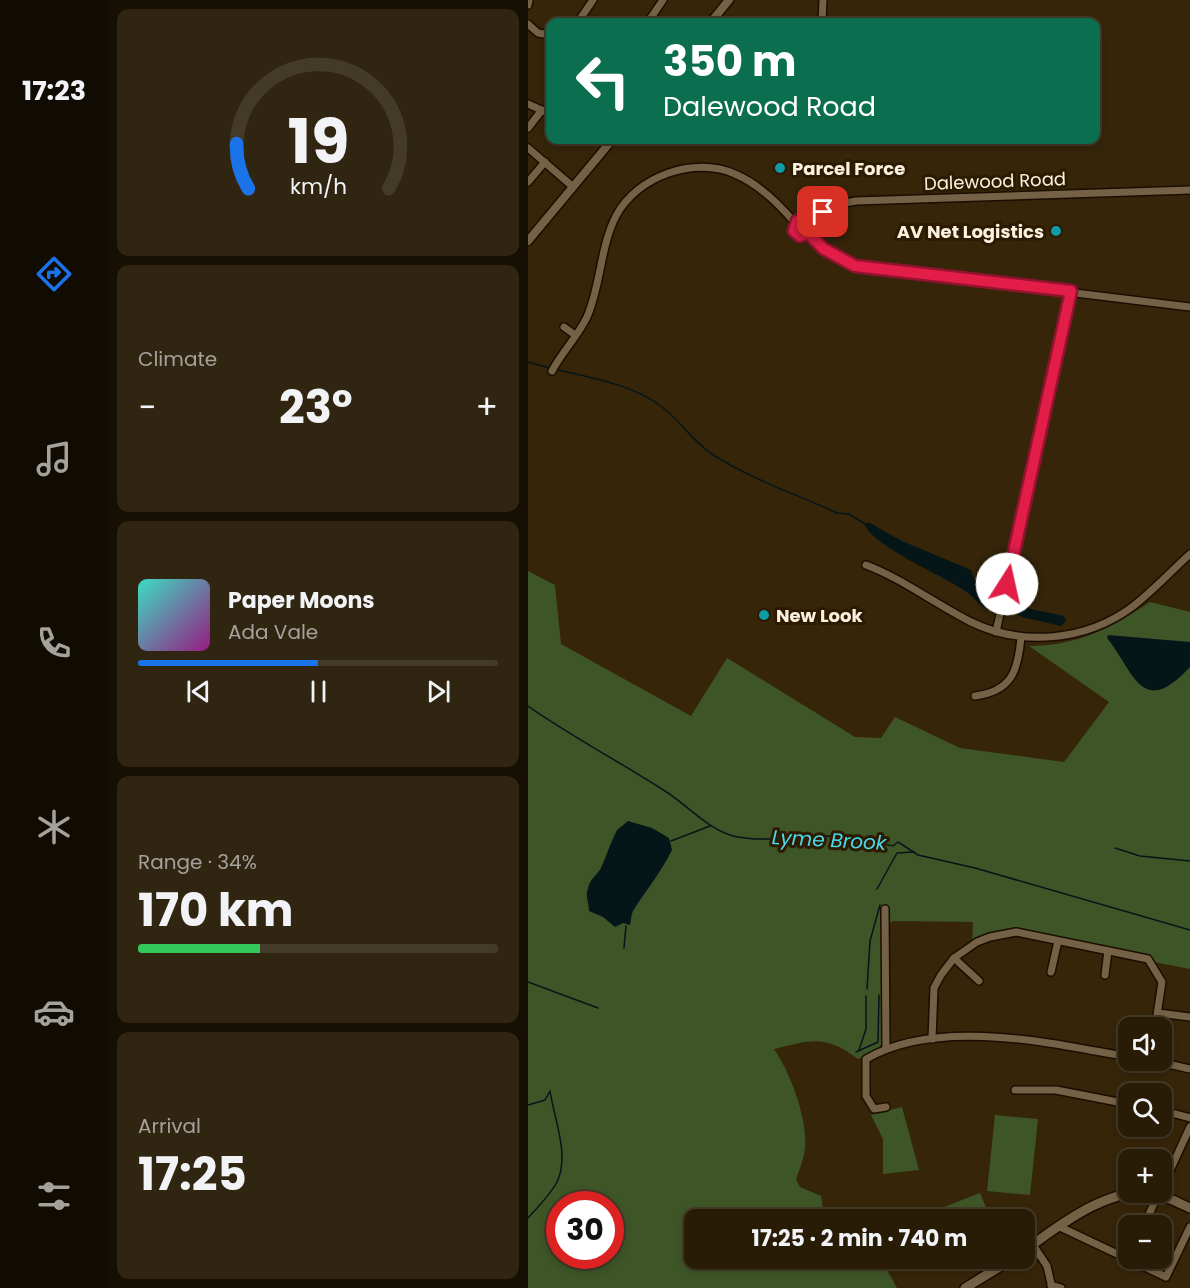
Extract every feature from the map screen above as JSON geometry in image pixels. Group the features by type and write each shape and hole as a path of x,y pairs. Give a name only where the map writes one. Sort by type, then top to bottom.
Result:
{"main road":[{"path":"1035,1243 1086,1209 1118,1198"},
{"path":"1172,1199 1190,1208"},
{"path":"965,1288 996,1269"}],"street":[{"path":"528,5 529,0"},
{"path":"581,18 593,0"},
{"path":"651,18 663,0"},
{"path":"714,18 729,0"},
{"path":"822,18 823,0"},
{"path":"528,24 538,33 546,34"},
{"path":"528,104 546,112"},
{"path":"528,128 542,110"},
{"path":"528,241 609,144"},
{"path":"528,148 572,186"},
{"path":"528,183 545,162"},
{"path":"552,371 576,335 597,292 608,235 615,217 623,204 643,184 672,172 691,168 719,169 734,173 756,186 795,223 794,231 797,234 803,236 808,233"},
{"name":"Dalewood Road","path":"795,223 800,220 807,222 834,206 856,201 1190,190"},
{"path":"807,222 808,233"},
{"path":"808,233 824,249 855,266 1190,307"},
{"path":"996,632 1071,291"},
{"path":"564,327 576,335"},
{"path":"866,565 888,574 970,621 996,632 1021,637 1056,637 1078,633 1108,621 1134,606 1190,554"},
{"path":"975,696 1000,689 1011,678 1018,664 1021,637"},
{"path":"885,909 886,1048"},
{"path":"932,1039 931,1008 934,988 954,958 977,942 1016,932 1148,959 1162,982 1157,1017"},
{"path":"1051,972 1058,941"},
{"path":"1105,975 1108,951"},
{"path":"954,958 979,981"},
{"path":"1158,1013 1190,1017"},
{"path":"886,1107 874,1109 866,1096 866,1059 886,1048 932,1039 994,1038 1050,1043 1118,1055"},
{"path":"1172,1065 1190,1069"},
{"path":"1015,1090 1056,1090 1118,1102"},
{"path":"1172,1113 1190,1118"},
{"path":"1172,1165 1190,1127"},
{"path":"1058,1226 1118,1254"},
{"path":"1172,1264 1190,1227"},
{"path":"1035,1254 1047,1266 1052,1286 1061,1288"},
{"path":"1149,1269 1166,1277 1170,1269"}],"green space":[{"path":"528,571 555,585 561,644 691,716 727,658 855,737 881,738 895,717 960,748 1064,762 1109,702 1029,646 1064,642 1093,634 1150,602 1190,612 1190,969 1020,936 1000,936 972,943 973,922 893,921 889,923 889,993 882,994 882,1043 879,1048 858,1059 827,1042 799,1043 774,1049 792,1083 804,1124 803,1160 796,1180 800,1187 821,1196 823,1209 684,1209 684,1269 887,1269 897,1288 528,1288"},
{"path":"902,1107 919,1170 883,1174 883,1139 871,1115"},
{"path":"995,1115 1038,1119 1030,1195 987,1191"},
{"path":"980,1193 987,1209 939,1209"}],"shaded area":[{"path":"864,523 870,523 902,541 971,570 978,589 990,604 989,607 984,608 958,586 895,552 870,532"},
{"path":"1020,606 1064,616 1066,621 1061,626 1022,617 1012,611"},
{"path":"1108,635 1190,642 1190,667 1173,682 1160,689 1149,690 1140,685 1132,676 1107,638"},
{"path":"628,821 652,828 669,838 672,850 633,911 630,925 623,923 615,927 603,917 589,911 587,891 590,882 601,868 617,830"}],"waterway":[{"path":"528,362 550,368"},
{"path":"555,369 625,387 651,399 705,449 727,463 757,479 837,513 849,514 865,524"},
{"name":"Lyme Brook","path":"528,706 668,793 724,833 744,838 767,839 833,836 893,846 898,842 918,855 975,868 1190,930"},
{"path":"671,841 710,826"},
{"path":"1115,848 1140,856 1190,861"},
{"path":"877,889 897,853 914,852"},
{"path":"867,989 870,941 880,905"},
{"path":"624,948 626,926"},
{"path":"528,982 598,1008"},
{"path":"856,1052 878,1042 879,995"},
{"path":"859,1050 866,1029 866,996"},
{"path":"528,1105 545,1100 550,1091 562,1149 561,1171 557,1182 528,1218"}],"place":[{"name":"Parcel Force","path":"780,168"},
{"name":"AV Net Logistics","path":"1056,231"},
{"name":"New Look","path":"764,615"}],"route":[{"path":"823,212 807,222 797,221 794,231 800,236 808,233 824,249 855,266 1071,291 1007,584"}]}
